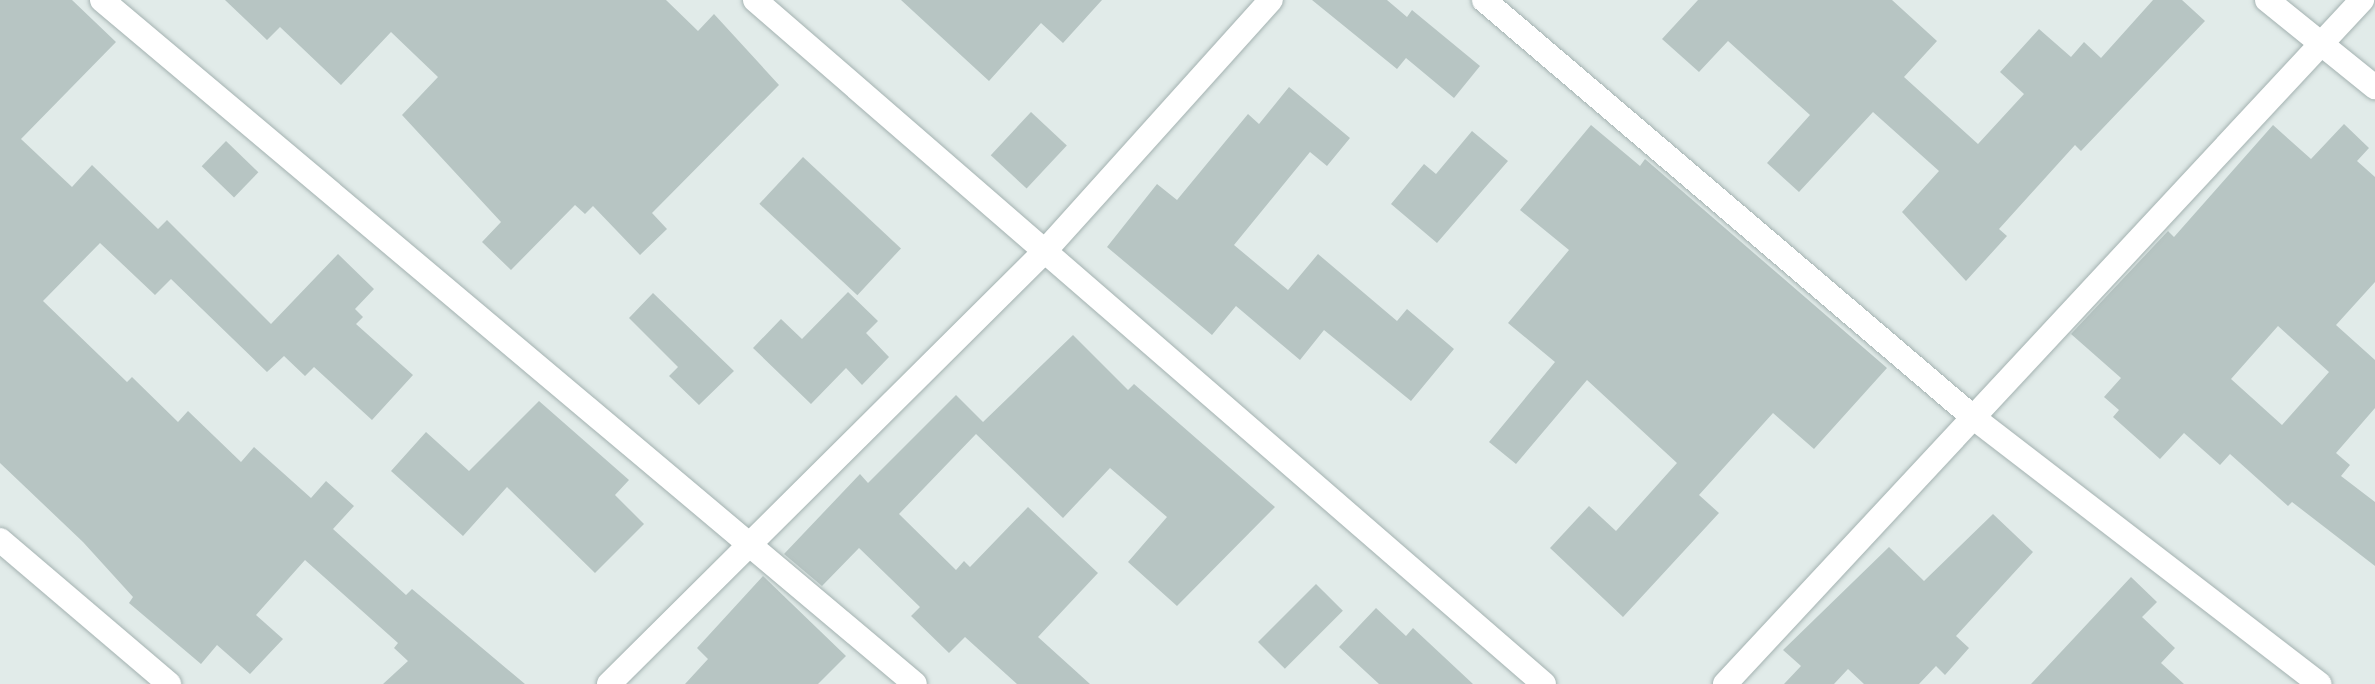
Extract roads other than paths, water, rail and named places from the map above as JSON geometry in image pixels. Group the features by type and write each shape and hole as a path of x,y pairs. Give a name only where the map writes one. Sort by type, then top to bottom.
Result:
{"street":[{"path":"102,0 752,542 915,684"},
{"path":"755,0 1544,684"},
{"path":"609,684 1044,252 1271,0"},
{"path":"1484,0 1974,418 2319,684"},
{"path":"2267,0 2375,87"},
{"path":"1725,684 2362,0"},
{"path":"0,540 169,684"}]}
